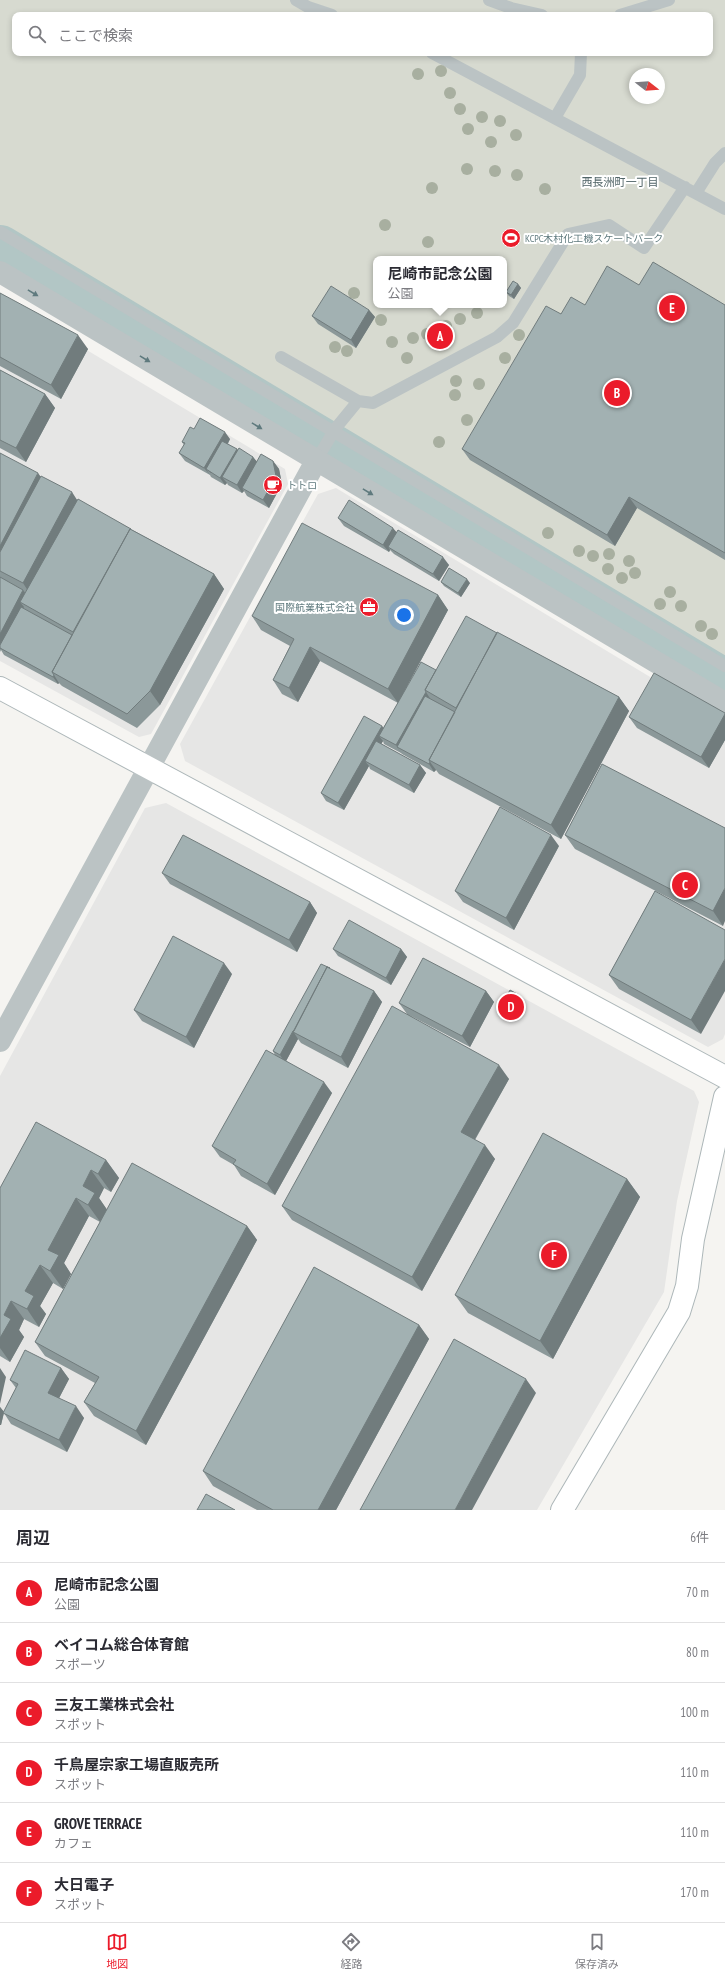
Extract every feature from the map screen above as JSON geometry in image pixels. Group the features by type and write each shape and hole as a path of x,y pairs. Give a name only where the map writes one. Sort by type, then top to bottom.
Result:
{"street":[{"path":"0,272 318,457 725,704"},
{"path":"0,1041 147,768 318,457"},
{"path":"0,688 725,1077"},
{"path":"562,1510 678,1312 687,1286 693,1239 725,1097"}],"lane":[{"path":"296,0 308,7 323,12"},
{"path":"489,0 511,8 529,12"},
{"path":"630,12 669,0"},
{"path":"438,56 725,208"},
{"path":"555,118 580,75 581,56"},
{"path":"696,193 715,163 725,153"},
{"path":"280,357 358,401 373,403 497,337 513,323 568,234 609,225 644,248 685,187"},
{"path":"0,232 332,434 725,666"},
{"path":"318,457 332,434 358,401"}],"shaded area":[{"path":"0,0 725,0 725,685 568,594 471,533 444,510 307,423 254,395 0,242"},
{"path":"0,298 285,469 288,484 151,734 139,737 0,661"},
{"path":"336,488 725,722 725,1034 723,1039 708,1047 185,761 180,744 318,494"},
{"path":"166,803 694,1091 699,1102 677,1201 664,1292 537,1510 0,1510 0,1076 145,808"}],"building":[{"path":"653,262 725,305 725,553 629,497 607,535 462,449 546,306 561,314 571,297 585,305 607,266 639,285"},
{"path":"513,281 518,284 511,295 507,293"},
{"path":"331,286 369,310 351,340 312,316"},
{"path":"0,293 78,335 51,385 0,357"},
{"path":"0,370 45,394 16,448 0,440"},
{"path":"200,418 225,432 204,468 179,453 185,443 182,442 190,427 194,429"},
{"path":"222,441 237,449 220,478 206,469"},
{"path":"239,448 253,457 237,485 222,477"},
{"path":"0,453 38,473 0,546"},
{"path":"261,454 273,461 276,476 263,500 242,488"},
{"path":"41,476 72,492 23,583 0,571 0,552"},
{"path":"78,499 131,529 73,632 20,602"},
{"path":"349,500 393,528 383,545 338,518"},
{"path":"302,523 438,595 388,689 310,647 289,688 273,680 294,639 252,616"},
{"path":"130,529 214,574 150,691 127,714 52,672"},
{"path":"398,530 443,557 433,574 388,547"},
{"path":"449,568 467,579 458,593 441,582"},
{"path":"0,577 23,590 0,634"},
{"path":"21,607 72,635 52,672 54,675 53,677 0,648 0,645"},
{"path":"466,616 497,633 456,708 425,690"},
{"path":"497,632 619,697 551,825 429,760"},
{"path":"421,662 436,670 425,690 426,692 396,745 379,736"},
{"path":"654,673 725,713 701,757 629,717"},
{"path":"425,696 455,712 429,760 429,764 397,747"},
{"path":"364,716 382,726 338,803 321,793"},
{"path":"376,741 420,765 409,785 365,761"},
{"path":"602,764 725,828 725,888 713,911 565,835"},
{"path":"500,807 551,835 506,918 455,891"},
{"path":"183,835 310,902 289,940 162,873"},
{"path":"655,891 725,930 725,959 691,1020 609,975"},
{"path":"349,920 401,949 386,978 333,949"},
{"path":"173,936 224,963 186,1037 134,1010"},
{"path":"423,958 486,991 462,1036 399,1003"},
{"path":"321,964 330,968 327,967 280,1055 273,1051"},
{"path":"327,967 374,991 341,1057 293,1032"},
{"path":"510,990 519,995 507,1016 499,1010"},
{"path":"392,1006 499,1065 461,1132 485,1145 412,1277 282,1206"},
{"path":"266,1050 324,1082 267,1184 233,1164 236,1160 212,1146"},
{"path":"36,1122 106,1160 98,1174 91,1170 83,1186 95,1193 88,1205 76,1198 48,1250 59,1255 50,1271 40,1265 25,1291 34,1296 27,1309 11,1301 4,1315 11,1319 0,1338 0,1188"},
{"path":"543,1133 627,1179 540,1341 455,1295"},
{"path":"132,1163 247,1226 136,1431 84,1402 99,1377 35,1342"},
{"path":"314,1267 419,1325 318,1510 273,1510 203,1471"},
{"path":"454,1339 526,1379 455,1510 360,1510"},
{"path":"25,1350 61,1368 48,1393 76,1406 59,1440 3,1413 18,1384 10,1380"},
{"path":"206,1494 235,1510 197,1510"}],"waterway":[{"path":"0,248 725,682"}],"place":[{"name":"KCPC木村化工機スケートパーク","path":"511,238"},
{"name":"GROVE TERRACE","path":"672,308"},
{"name":"尼崎市記念公園","path":"440,336"},
{"name":"ベイコム総合体育館","path":"617,393"},
{"name":"トトロ","path":"273,485"},
{"name":"国際航業株式会社","path":"369,607"},
{"name":"三友工業株式会社","path":"685,885"},
{"name":"千鳥屋宗家工場直販売所","path":"511,1007"},
{"name":"大日電子","path":"554,1255"}],"district":[{"name":"西長洲町一丁目","path":"620,182"}]}
